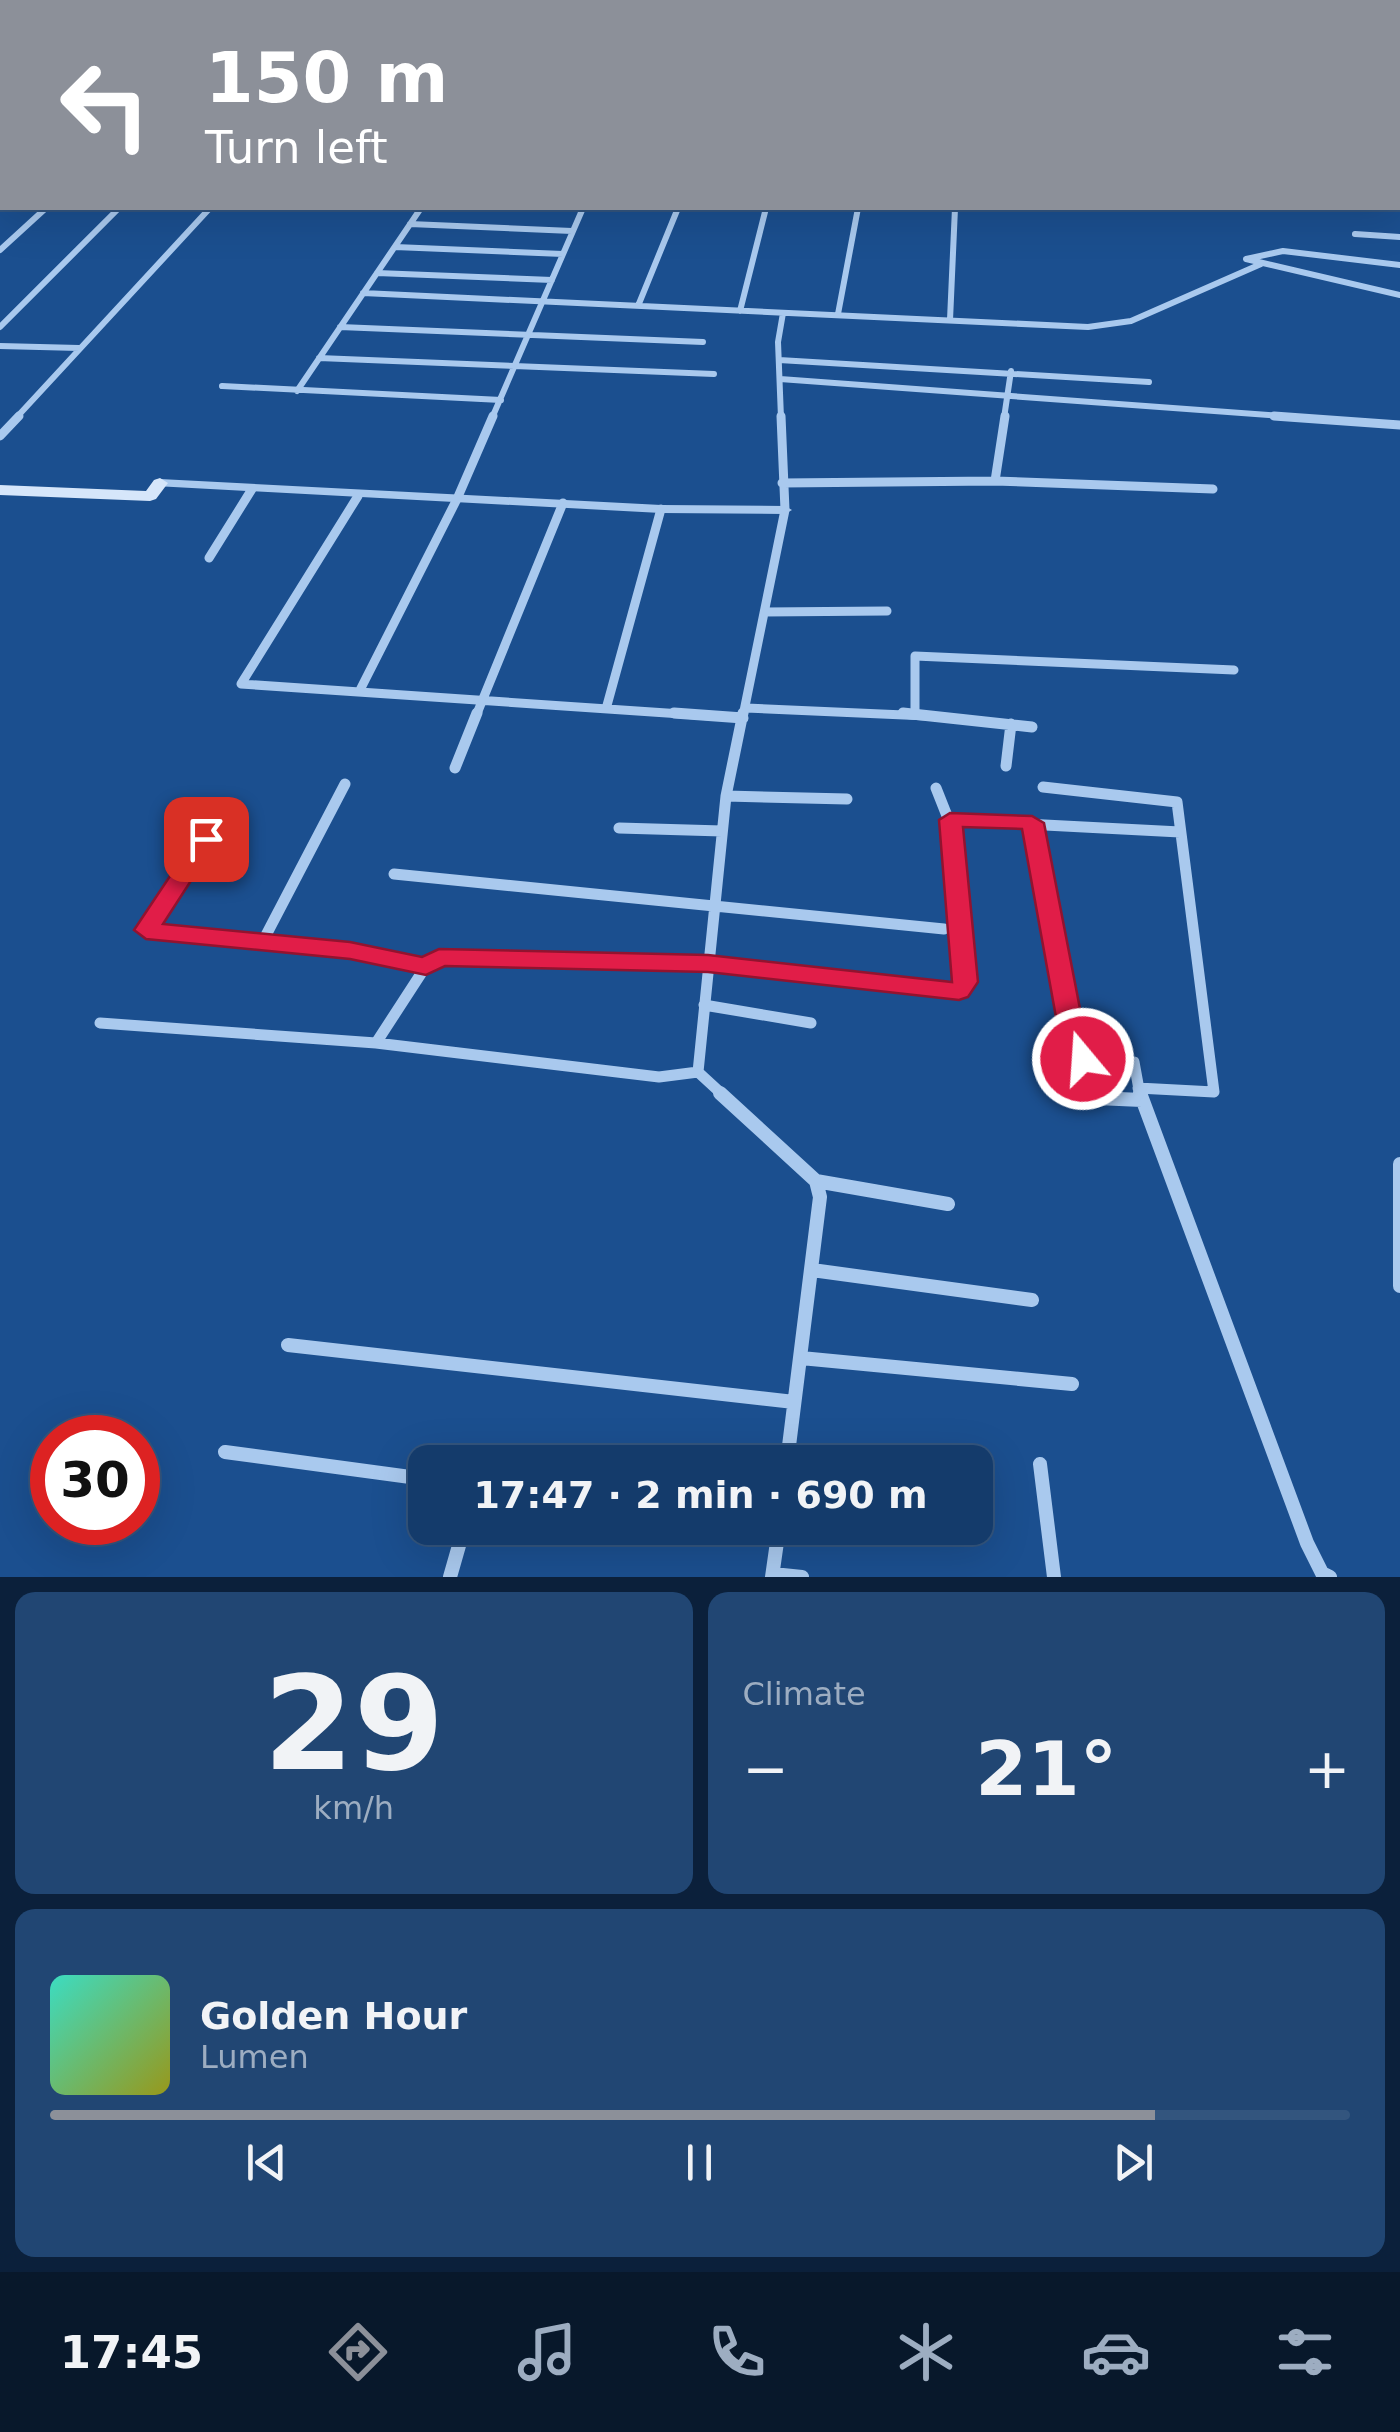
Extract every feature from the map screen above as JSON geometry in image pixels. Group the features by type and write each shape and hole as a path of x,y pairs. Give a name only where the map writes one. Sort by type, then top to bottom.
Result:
{"main road":[{"path":"0,477 155,490"},
{"path":"0,490 155,490"}],"street":[{"path":"0,250 44,210"},
{"path":"0,327 117,210"},
{"path":"0,436 208,210"},
{"path":"297,391 420,210"},
{"path":"359,692 457,499 582,210"},
{"path":"638,306 677,210"},
{"path":"740,311 765,210"},
{"path":"838,314 858,210"},
{"path":"950,320 955,210"},
{"path":"410,224 572,231"},
{"path":"1356,234 1400,237"},
{"path":"395,247 562,254"},
{"path":"1400,265 1282,251 1246,259 1400,295"},
{"path":"363,294 1088,327 1131,320 1261,264"},
{"path":"377,273 552,280"},
{"path":"698,1072 726,796 785,510 780,379 782,312"},
{"path":"340,327 702,342"},
{"path":"0,346 80,348"},
{"path":"319,358 714,374"},
{"path":"780,360 1149,382"},
{"path":"996,480 1011,371"},
{"path":"780,379 1400,426"},
{"path":"222,386 501,400"},
{"path":"782,483 996,480 1213,489"},
{"path":"155,490 252,489 785,510"},
{"path":"209,558 252,489"},
{"path":"358,496 242,684 606,709 915,715 1032,728"},
{"path":"455,768 562,503"},
{"path":"606,709 660,508"},
{"path":"766,612 887,611"},
{"path":"915,715 914,656 1234,670"},
{"path":"1006,766 1011,724"},
{"path":"264,940 346,784"},
{"path":"1044,787 1174,800 1214,1092 1074,1098"},
{"path":"376,1043 426,966 439,957 708,965 964,989 950,820 936,788"},
{"path":"726,796 848,799"},
{"path":"230,804 146,930 264,940 426,966"},
{"path":"950,820 1180,832"},
{"path":"1032,823 1076,1056 1132,1061 1140,1094 1307,1543 1322,1573 1330,1577"},
{"path":"619,828 722,831"},
{"path":"394,874 521,891 823,913 944,929"},
{"path":"704,1005 811,1022"},
{"path":"100,1023 376,1043 659,1077 698,1072"},
{"path":"698,1072 816,1181 820,1196 789,1445"},
{"path":"1400,1164 1400,1286"},
{"path":"816,1181 948,1204"},
{"path":"812,1270 1032,1300"},
{"path":"288,1345 794,1402"},
{"path":"801,1358 1072,1384"},
{"path":"225,1452 408,1477"},
{"path":"1040,1464 1054,1577"},
{"path":"450,1577 459,1545"},
{"path":"777,1545 772,1576 802,1577"}],"route":[{"path":"206,839 146,930 350,950 426,966 439,957 708,964 959,991 964,989 965,982 955,836 950,820 1032,823 1076,1056 1083,1059"}]}
